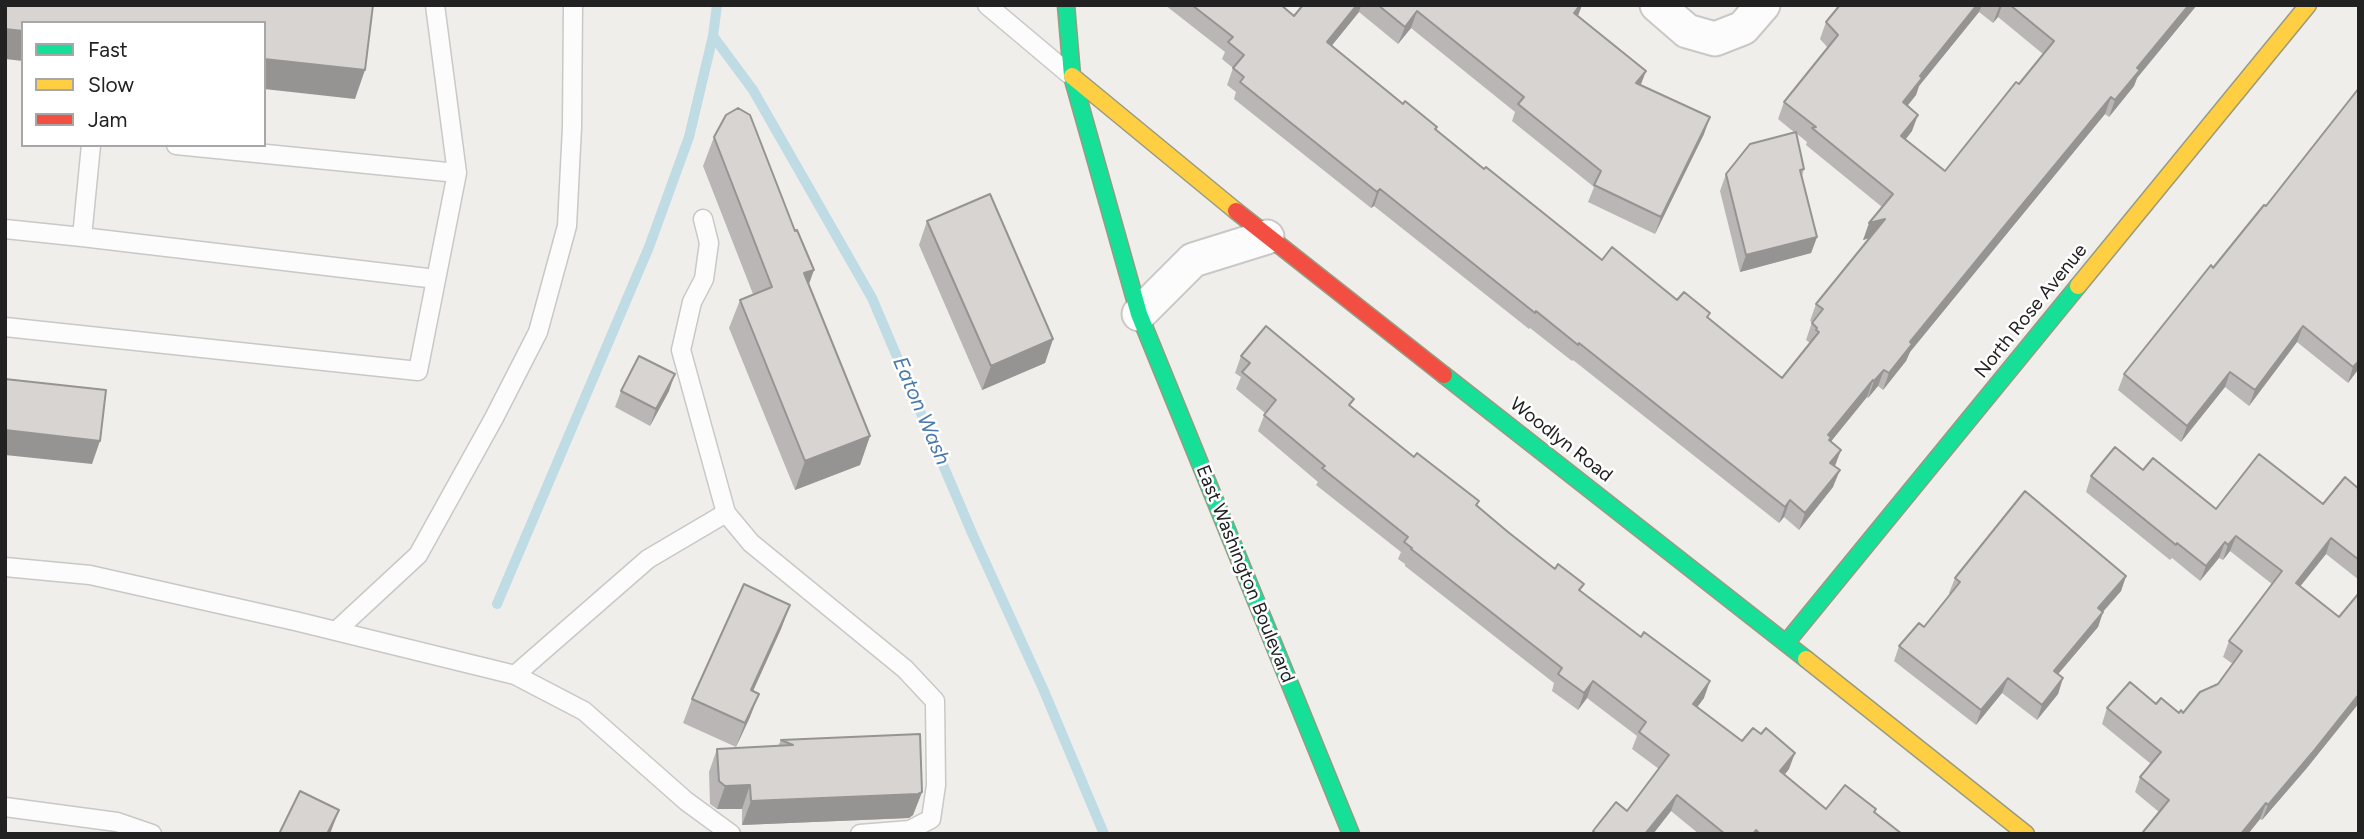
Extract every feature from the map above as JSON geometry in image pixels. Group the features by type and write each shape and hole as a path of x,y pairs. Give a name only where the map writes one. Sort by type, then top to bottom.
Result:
{"street":[{"name":"East Washington Boulevard","path":"1066,5 1072,76 1139,314 1351,834"},
{"path":"1657,5 1687,31 1715,39 1743,28 1763,5"},
{"name":"North Rose Avenue","path":"1786,643 2308,5"},
{"name":"Woodlyn Road","path":"1072,76 1267,237 2026,834"},
{"path":"1139,314 1193,260 1267,237"}],"lane":[{"path":"5,327 418,370 457,173 435,5"},
{"path":"335,631 418,555 538,332 567,226 572,127 573,5"},
{"path":"987,5 1072,76"},
{"path":"82,237 91,147"},
{"path":"196,147 457,173"},
{"path":"704,219 709,243 704,279 692,302 681,350 726,513 751,543 905,669 935,701 936,785 932,819 910,830 860,834"},
{"path":"5,229 436,279"},
{"path":"515,675 648,559 726,513"},
{"path":"5,567 90,575 515,675 584,711 686,801 731,834"},
{"path":"5,807 117,822 152,834"}],"building":[{"path":"5,5 373,5 365,70 266,59 266,21 21,21 21,31 5,29"},
{"path":"1192,5 1281,5 1294,16 1303,5 1357,5 1327,42 1403,104 1405,101 1484,169 1486,167 1602,260 1612,247 1677,300 1684,292 1710,313 1707,317 1782,378 1819,332 1812,323 1823,309 1816,304 1885,219 1869,223 1893,194 1784,102 1838,35 1826,22 1840,5 1977,5 1920,76 1922,78 1903,102 1918,115 1901,136 1945,171 2016,82 2019,84 2054,41 2010,5 2189,5 2137,68 2140,70 2115,100 2111,97 1998,234 1910,342 1912,344 1889,373 1884,370 1873,380 1828,435 1831,437 1829,440 1841,450 1830,463 1840,470 1805,513 1790,500 1785,507 1579,343 1578,345 1536,311 1535,313 1380,189 1377,192 1240,82 1244,77 1233,68 1244,55 1228,42 1233,37"},
{"path":"1378,5 1580,5 1574,13 1646,71 1636,83 1710,117 1661,217 1594,185 1601,171 1518,104 1524,97 1417,11 1405,27"},
{"path":"2359,88 2359,361 2353,367 2303,326 2255,390 2230,372 2187,426 2124,374 2211,265 2213,268 2264,205 2266,206"},
{"path":"738,108 750,115 795,231 797,230 814,270 804,273 870,436 805,461 740,300 772,287 714,137 726,115"},
{"path":"1796,132 1804,169 1800,170 1817,237 1746,255 1726,174 1750,144"},
{"path":"990,194 1053,339 991,366 927,221"},
{"path":"1266,326 1354,399 1349,405 1414,457 1417,453 1479,501 1476,505 1555,569 1558,564 1584,584 1579,590 1641,637 1644,632 1710,681 1693,704 1742,741 1753,728 1761,734 1766,728 1795,753 1780,771 1826,809 1845,785 1902,834 1760,834 1756,830 1753,834 1725,834 1677,795 1645,834 1596,834 1593,831 1616,802 1627,811 1669,755 1639,732 1646,722 1593,681 1584,693 1558,674 1562,668 1411,549 1404,542 1408,537 1322,468 1325,466 1264,415 1276,400 1242,372 1250,363 1241,356"},
{"path":"639,356 675,374 656,409 621,391"},
{"path":"5,379 106,390 100,441 5,430"},
{"path":"2115,447 2143,470 2153,458 2216,509 2259,454 2323,504 2345,477 2359,489 2359,560 2331,538 2296,583 2339,617 2359,593 2359,694 2241,834 2143,832 2169,800 2140,777 2161,752 2107,708 2130,682 2156,704 2161,698 2179,713 2181,710 2183,713 2200,692 2218,684 2242,651 2229,641 2282,571 2236,536 2228,545 2225,542 2206,566 2177,543 2176,545 2091,476"},
{"path":"2025,491 2126,576 2098,608 2103,612 2054,671 2063,678 2042,705 2008,678 1981,710 1899,646 1919,623 1924,627 1960,582 1955,578"},
{"path":"744,584 790,605 751,690 759,694 745,723 692,699"},
{"path":"920,734 922,792 918,794 751,801 750,785 725,786 719,781 717,749 793,745 781,740"},
{"path":"300,791 339,810 327,834 279,834"}],"waterway":[{"name":"Eaton Wash","path":"717,5 713,36 753,90 872,298 1104,834"},
{"path":"497,604 649,247 689,137 713,36"}],"traffic: fast":[{"path":"1066,5 1072,76 1139,314 1351,834"},
{"path":"1786,643 2078,286"},
{"path":"1444,375 1806,659"}],"traffic: slow":[{"path":"2078,286 2308,5"},
{"path":"1072,76 1236,211"},
{"path":"1806,659 2026,834"}],"traffic: jam":[{"path":"1236,211 1444,375"}]}
